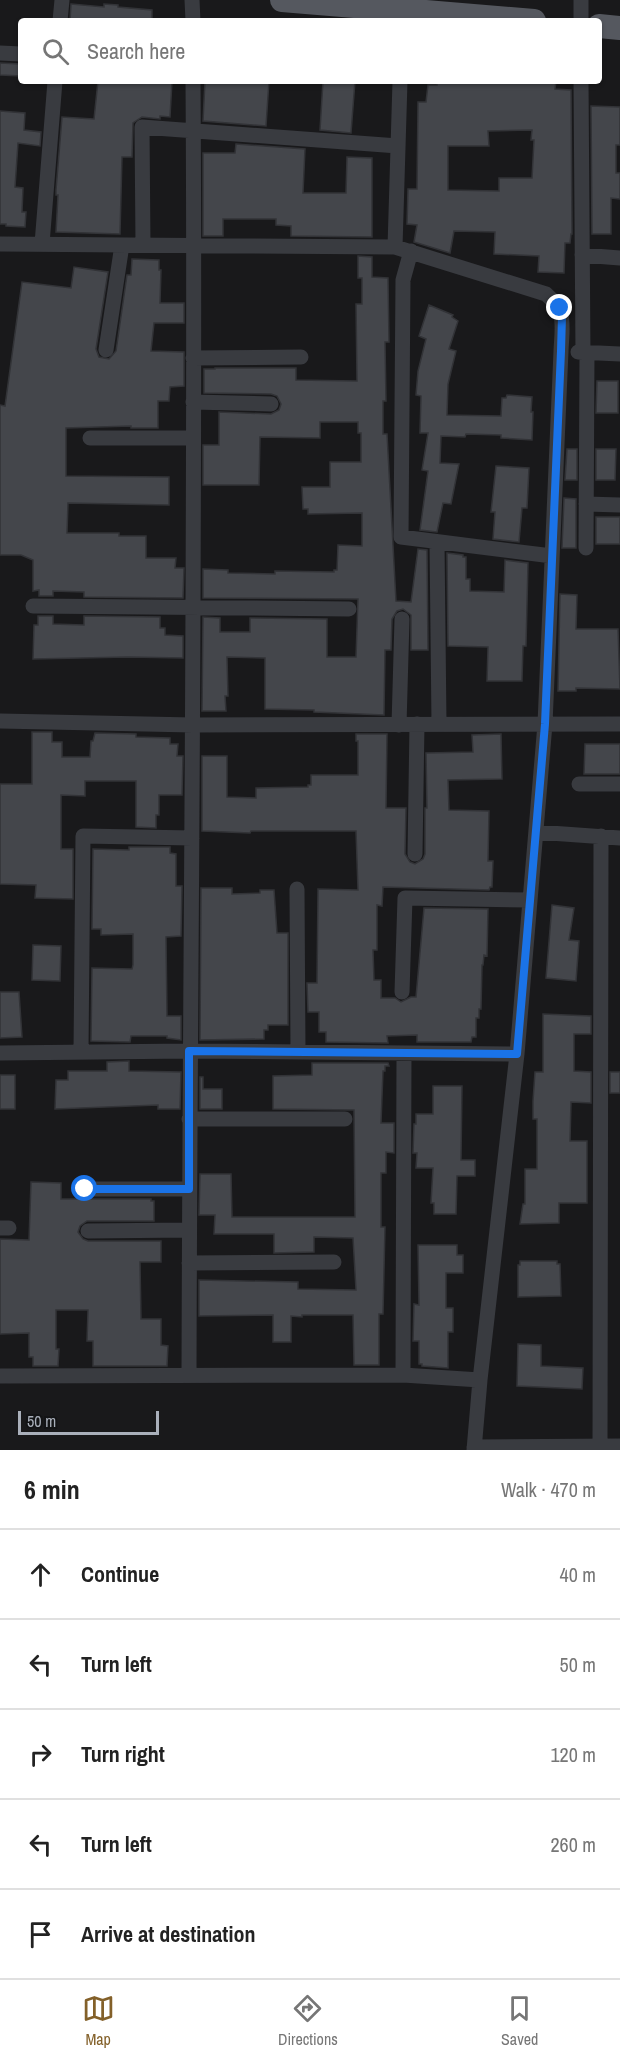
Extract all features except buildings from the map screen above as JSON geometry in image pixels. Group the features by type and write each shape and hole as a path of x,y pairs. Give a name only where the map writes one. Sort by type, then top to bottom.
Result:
{"main road":[{"path":"282,0 499,18"},
{"path":"602,26 620,28"}],"street":[{"path":"60,18 62,0"},
{"path":"192,0 193,18"},
{"path":"581,0 581,18"},
{"path":"0,53 18,54"},
{"path":"42,244 55,84"},
{"path":"189,1375 189,1051 194,609 193,84"},
{"path":"395,247 400,84"},
{"path":"581,84 586,548"},
{"path":"143,245 142,127 398,146"},
{"path":"0,244 395,247 546,294 560,308 562,316 561,351 545,724 517,1054 474,1449 620,1446"},
{"path":"106,350 122,245"},
{"path":"411,251 403,280 401,537 552,556"},
{"path":"582,255 620,258"},
{"path":"561,351 620,354"},
{"path":"193,358 301,357"},
{"path":"193,402 270,404"},
{"path":"90,438 193,438"},
{"path":"586,504 620,505"},
{"path":"437,542 439,724"},
{"path":"33,606 350,609"},
{"path":"399,725 402,619"},
{"path":"0,721 193,725 620,724"},
{"path":"415,854 417,724"},
{"path":"579,784 620,784"},
{"path":"536,832 620,838"},
{"path":"81,1052 82,836 192,838"},
{"path":"600,1448 601,836"},
{"path":"297,889 298,1052"},
{"path":"402,992 405,898 530,900"},
{"path":"0,1053 189,1051 517,1054"},
{"path":"403,1375 404,1053"},
{"path":"189,1119 345,1119"},
{"path":"85,1189 189,1189"},
{"path":"88,1231 189,1230"},
{"path":"189,1263 334,1262"},
{"path":"0,1376 403,1375 480,1380"}],"route":[{"path":"85,1189 189,1189 189,1051 517,1054 545,724 561,351 562,316 560,308"}]}
